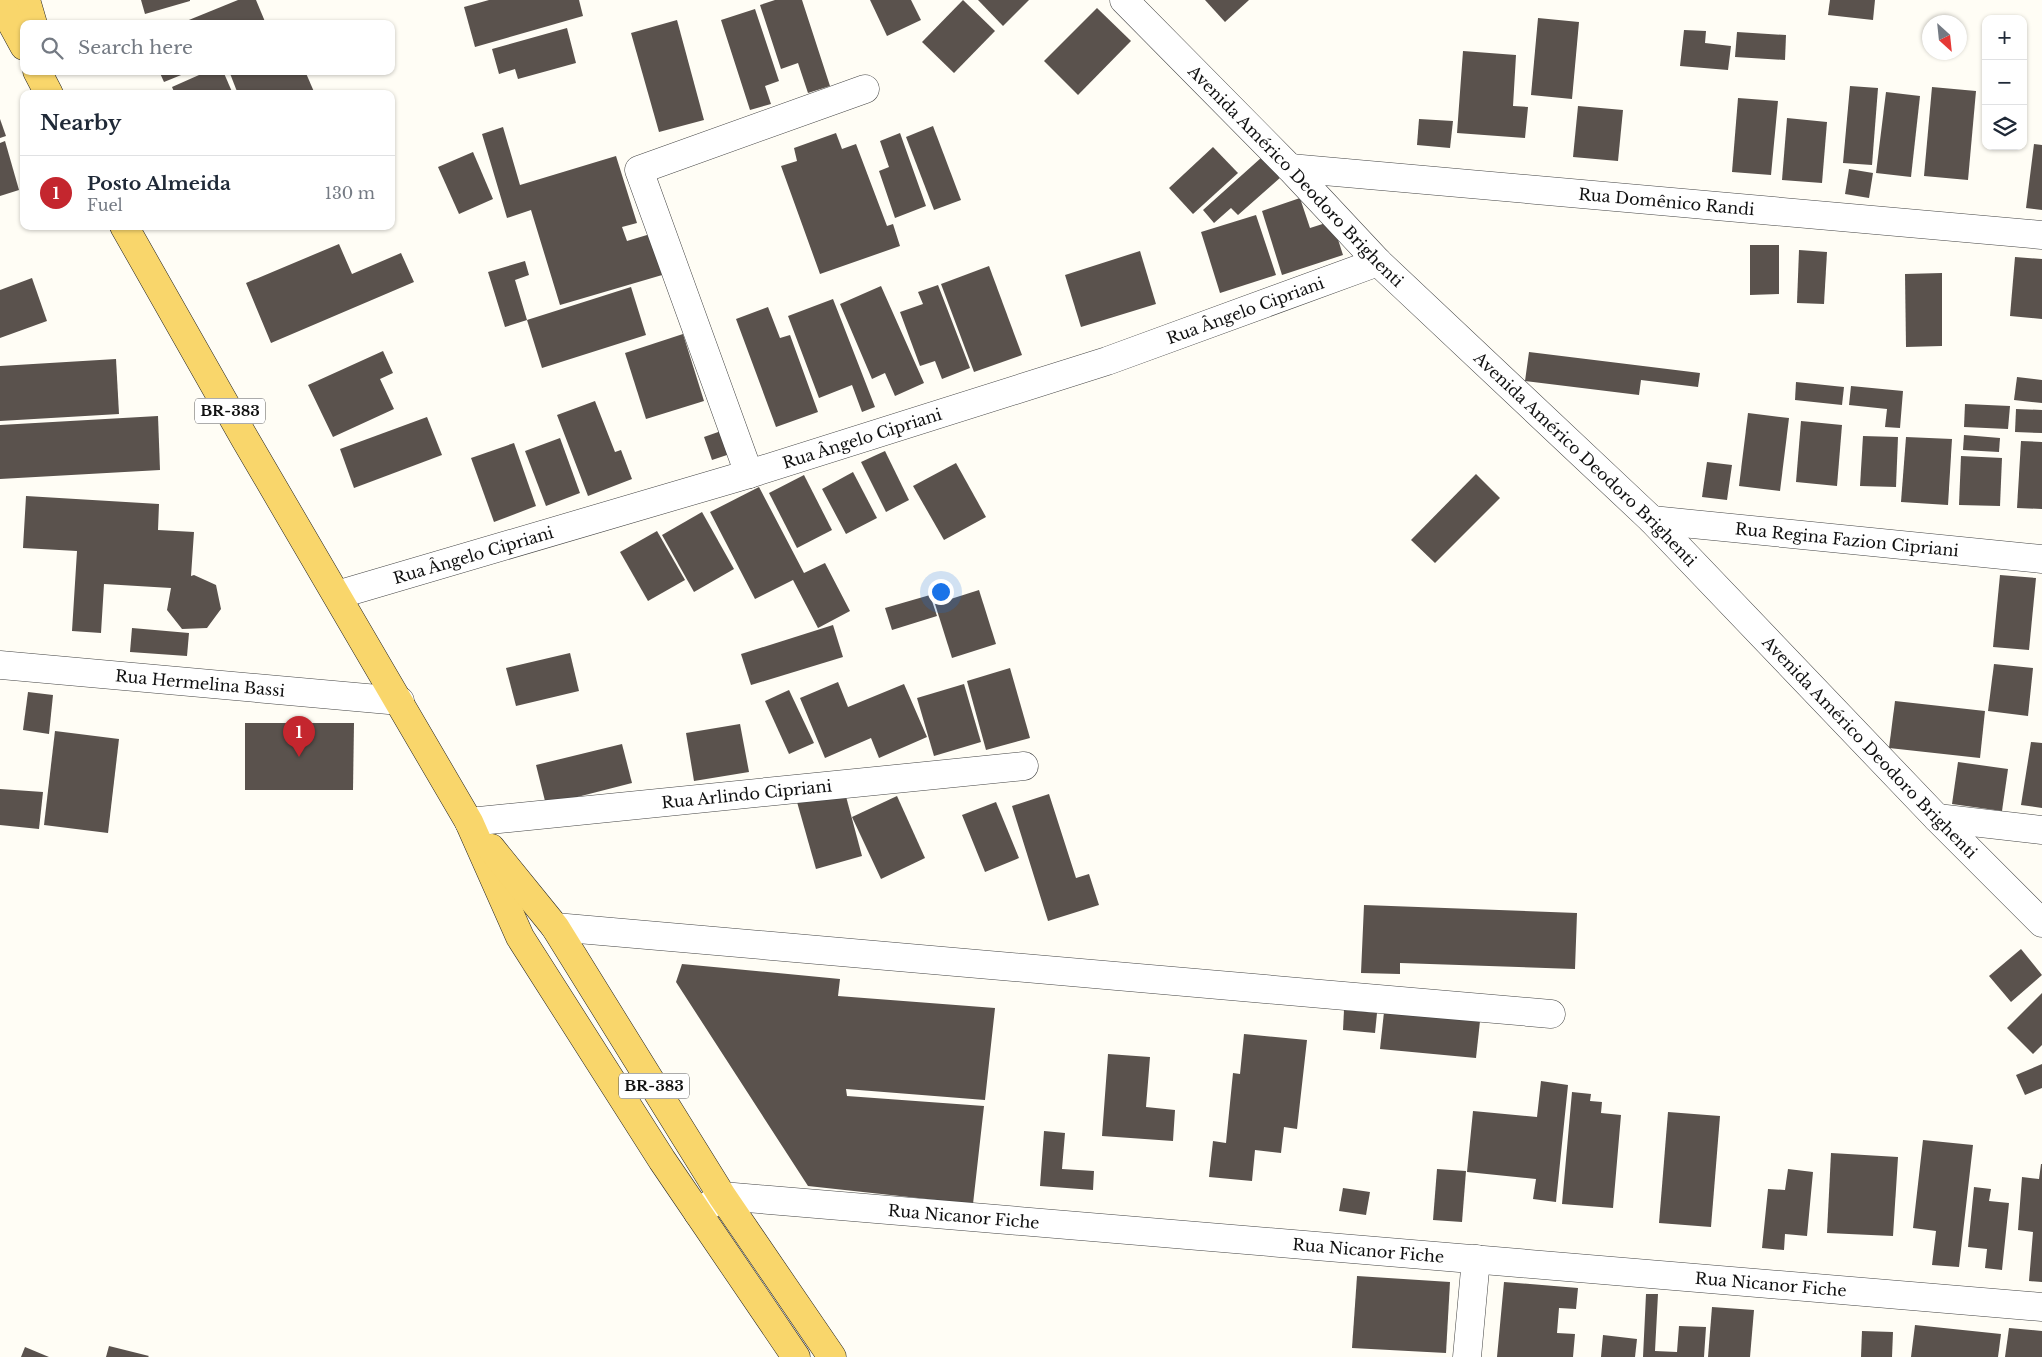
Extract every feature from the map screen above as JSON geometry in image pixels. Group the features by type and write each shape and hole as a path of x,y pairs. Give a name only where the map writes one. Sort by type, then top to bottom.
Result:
{"main road":[{"path":"26,0 32,20"},
{"path":"0,2 20,39"},
{"path":"39,75 49,90"},
{"path":"47,75 50,90"},
{"name":"BR-383","path":"126,230 245,439 400,701 469,822 520,937 698,1213 796,1357"},
{"name":"BR-383","path":"469,822 555,927 722,1196 832,1357"}],"street":[{"name":"Avenida Américo Deodoro Brighenti","path":"1124,0 1290,168 1378,262 1652,520 1936,818 2042,923"},
{"path":"750,474 639,170 865,89"},
{"name":"Rua Domênico Randi","path":"1290,168 2042,235"},
{"name":"Rua Ângelo Cipriani","path":"337,595 750,474 1107,361 1378,262"},
{"name":"Rua Regina Fazion Cipriani","path":"1652,520 2042,558"},
{"name":"Rua Hermelina Bassi","path":"0,665 400,701"},
{"name":"Rua Arlindo Cipriani","path":"469,822 1024,766"},
{"path":"1936,818 2042,830"},
{"path":"555,927 1551,1014"},
{"path":"698,1213 722,1196"},
{"name":"Rua Nicanor Fiche","path":"722,1196 2042,1307"},
{"path":"1467,1357 1476,1259"}],"building":[{"path":"141,0 190,0 190,1 145,14"},
{"path":"238,0 256,0 264,20 189,20"},
{"path":"489,0 579,0 583,16 475,47 464,7"},
{"path":"775,0 802,0 830,86 808,93 798,63 781,69 760,5"},
{"path":"870,0 911,0 921,20 887,36"},
{"path":"963,0 995,31 954,73 922,42"},
{"path":"978,0 1029,0 1003,26"},
{"path":"1205,0 1249,0 1225,22"},
{"path":"1830,0 1875,0 1873,20 1828,15"},
{"path":"1097,8 1131,41 1078,95 1044,61"},
{"path":"755,9 779,81 765,86 771,104 750,110 721,20"},
{"path":"1538,18 1579,22 1572,99 1531,95"},
{"path":"677,20 704,120 659,132 631,33"},
{"path":"567,28 576,63 518,79 515,69 499,74 492,49"},
{"path":"1684,30 1706,31 1705,43 1731,46 1728,70 1680,66"},
{"path":"1737,32 1786,35 1785,60 1735,57"},
{"path":"1463,51 1516,55 1513,106 1528,107 1525,138 1457,133"},
{"path":"161,75 181,75 164,82"},
{"path":"199,75 225,75 231,90 173,90 172,87"},
{"path":"231,75 307,75 313,90 236,90"},
{"path":"1850,86 1878,88 1872,165 1843,163"},
{"path":"1932,87 1976,91 1968,180 1924,176"},
{"path":"1886,92 1920,96 1911,177 1876,173"},
{"path":"1738,98 1778,101 1771,175 1732,172"},
{"path":"1578,106 1623,110 1618,161 1573,157"},
{"path":"1787,118 1827,122 1822,183 1782,180"},
{"path":"0,119 6,136 0,138"},
{"path":"1419,119 1453,121 1450,148 1417,145"},
{"path":"933,126 961,200 934,210 906,137"},
{"path":"503,127 520,185 616,156 637,223 622,227 627,241 657,232 669,273 560,305 531,210 507,218 482,134"},
{"path":"836,133 842,149 856,144 887,226 893,224 900,246 820,274 781,166 797,161 794,148"},
{"path":"900,133 926,206 895,218 879,171 889,167 880,141"},
{"path":"5,141 19,190 0,196 0,143"},
{"path":"2034,144 2042,145 2042,210 2026,208"},
{"path":"1213,147 1238,173 1193,214 1169,188"},
{"path":"473,152 493,199 459,214 438,167"},
{"path":"1262,157 1281,177 1238,215 1231,208 1214,223 1203,210"},
{"path":"1849,169 1873,173 1869,198 1845,194"},
{"path":"1300,198 1310,228 1332,221 1343,255 1282,275 1262,211"},
{"path":"1256,215 1276,275 1220,293 1201,232"},
{"path":"339,244 352,274 401,253 414,282 271,343 246,283"},
{"path":"1750,245 1779,245 1779,294 1750,295"},
{"path":"1799,250 1827,252 1824,304 1797,303"},
{"path":"1140,251 1156,304 1081,327 1065,275"},
{"path":"2015,257 2042,259 2042,319 2010,316"},
{"path":"525,261 529,275 515,280 527,320 505,327 488,272"},
{"path":"989,266 1022,355 974,372 941,284"},
{"path":"1942,273 1942,346 1906,347 1905,274"},
{"path":"32,278 47,321 0,338 0,290"},
{"path":"938,285 970,368 942,379 935,361 920,366 900,312 923,304 918,292"},
{"path":"881,286 924,383 895,396 885,373 872,379 840,304"},
{"path":"631,287 646,335 542,368 527,320"},
{"path":"833,299 875,407 862,412 852,385 819,398 788,316"},
{"path":"768,307 780,338 790,335 818,412 776,427 736,319"},
{"path":"683,334 704,401 646,419 625,353"},
{"path":"383,351 393,373 380,379 394,409 333,437 308,385"},
{"path":"1529,352 1700,373 1698,387 1641,380 1639,395 1525,381"},
{"path":"116,359 119,414 0,421 0,366"},
{"path":"2017,377 2042,380 2042,403 2014,400"},
{"path":"1796,382 1844,387 1842,405 1795,400"},
{"path":"1851,386 1903,391 1900,428 1885,427 1887,409 1849,405"},
{"path":"595,401 615,452 621,450 632,479 588,496 557,415"},
{"path":"1965,404 2010,406 2008,429 1964,427"},
{"path":"2016,409 2042,410 2042,433 2015,432"},
{"path":"1748,413 1789,418 1780,491 1739,486"},
{"path":"158,416 160,470 0,479 0,425"},
{"path":"427,417 442,455 354,488 340,449"},
{"path":"1801,421 1842,425 1837,486 1796,482"},
{"path":"721,431 730,454 712,460 704,437"},
{"path":"1964,435 2000,438 1999,452 1963,450"},
{"path":"1863,436 1898,437 1896,487 1860,486"},
{"path":"1906,437 1952,439 1948,505 1901,502"},
{"path":"560,438 580,493 546,506 525,451"},
{"path":"2021,441 2042,442 2042,509 2017,508"},
{"path":"514,443 536,506 494,522 471,458"},
{"path":"885,451 909,500 886,512 861,462"},
{"path":"1961,456 2002,458 2000,506 1959,505"},
{"path":"1707,462 1732,465 1727,500 1702,497"},
{"path":"956,463 986,517 944,540 913,486"},
{"path":"853,472 877,518 846,534 822,489"},
{"path":"1476,474 1500,498 1435,563 1411,540"},
{"path":"804,475 832,530 797,548 769,493"},
{"path":"759,487 804,573 825,563 850,611 818,628 793,580 755,599 710,512"},
{"path":"26,496 159,504 158,530 194,532 191,576 194,575 216,585 221,609 207,628 182,629 167,610 171,588 104,584 101,633 72,631 77,551 23,548"},
{"path":"702,512 734,569 694,592 662,535"},
{"path":"657,531 685,580 648,601 620,552"},
{"path":"2000,575 2036,578 2029,650 1993,647"},
{"path":"979,590 996,644 952,658 935,604"},
{"path":"930,595 937,616 892,630 885,608"},
{"path":"833,625 843,657 751,685 741,654"},
{"path":"132,628 189,633 187,656 130,652"},
{"path":"570,653 579,691 516,706 506,668"},
{"path":"1994,664 2033,668 2028,716 1988,711"},
{"path":"1010,668 1030,738 986,750 967,681"},
{"path":"838,682 848,707 904,684 927,737 879,758 871,738 825,758 800,698"},
{"path":"964,684 981,742 934,756 917,698"},
{"path":"789,690 814,743 789,754 765,701"},
{"path":"28,692 53,695 49,734 23,730"},
{"path":"1895,701 1985,711 1980,758 1889,748"},
{"path":"245,723 354,723 353,790 245,790"},
{"path":"740,724 749,772 694,781 686,733"},
{"path":"55,731 119,739 108,833 44,825"},
{"path":"2031,742 2042,743 2042,808 2021,805"},
{"path":"622,744 632,783 546,805 536,765"},
{"path":"1958,762 2008,769 2002,811 1952,804"},
{"path":"0,789 43,792 39,829 0,825"},
{"path":"844,789 862,856 816,869 797,802"},
{"path":"1049,794 1076,878 1089,874 1099,905 1048,921 1012,806"},
{"path":"897,796 925,858 881,879 852,817"},
{"path":"996,802 1019,858 985,872 962,815"},
{"path":"1364,905 1577,913 1575,969 1400,963 1400,974 1361,973"},
{"path":"2021,949 2042,975 2011,1002 1989,976"},
{"path":"682,964 840,979 838,996 995,1008 985,1100 846,1089 847,1096 984,1106 973,1204 808,1186 676,982"},
{"path":"2042,993 2042,1045 2033,1054 2007,1028"},
{"path":"1344,1010 1377,1013 1375,1033 1343,1030"},
{"path":"1384,1012 1480,1021 1476,1058 1380,1049"},
{"path":"1244,1034 1307,1040 1297,1129 1284,1127 1281,1153 1255,1150 1252,1181 1209,1177 1213,1141 1226,1143 1233,1073 1240,1074"},
{"path":"1108,1054 1150,1057 1146,1107 1175,1110 1173,1141 1102,1136"},
{"path":"2042,1064 2042,1088 2025,1095 2016,1075"},
{"path":"1541,1081 1568,1085 1556,1202 1533,1199 1536,1179 1467,1172 1473,1111 1537,1117"},
{"path":"1572,1092 1591,1094 1590,1101 1602,1102 1601,1113 1621,1115 1613,1208 1562,1204"},
{"path":"1668,1112 1720,1116 1711,1227 1659,1223"},
{"path":"1044,1131 1065,1133 1062,1169 1094,1171 1093,1190 1040,1186"},
{"path":"1923,1140 1973,1145 1959,1267 1932,1265 1936,1231 1913,1228"},
{"path":"1831,1153 1898,1157 1893,1236 1827,1233"},
{"path":"2041,1164 2042,1282 2029,1281 2033,1232 2018,1230 2022,1177 2039,1179"},
{"path":"1437,1169 1466,1171 1462,1222 1433,1220"},
{"path":"1788,1169 1813,1172 1807,1236 1785,1234 1784,1250 1762,1248 1768,1189 1785,1190"},
{"path":"1974,1187 1991,1189 1989,1201 2009,1203 2002,1270 1985,1268 1987,1249 1968,1247"},
{"path":"1343,1188 1370,1192 1366,1215 1339,1211"},
{"path":"1357,1276 1450,1282 1446,1353 1352,1348"},
{"path":"1504,1282 1578,1288 1576,1309 1559,1308 1557,1333 1575,1334 1573,1357 1497,1357"},
{"path":"1646,1294 1658,1294 1655,1351 1677,1352 1679,1326 1706,1327 1704,1357 1643,1357"},
{"path":"1712,1307 1754,1310 1750,1357 1708,1357"},
{"path":"1915,1325 2001,1334 1998,1357 1911,1357"},
{"path":"2009,1328 2042,1331 2042,1357 2005,1357"},
{"path":"1862,1331 1893,1332 1892,1357 1861,1357"},
{"path":"1603,1335 1637,1339 1635,1357 1601,1357"},
{"path":"109,1346 149,1356 106,1357"},
{"path":"25,1347 49,1357 21,1357"}],"place":[{"name":"Posto Almeida","path":"299,757"}]}
